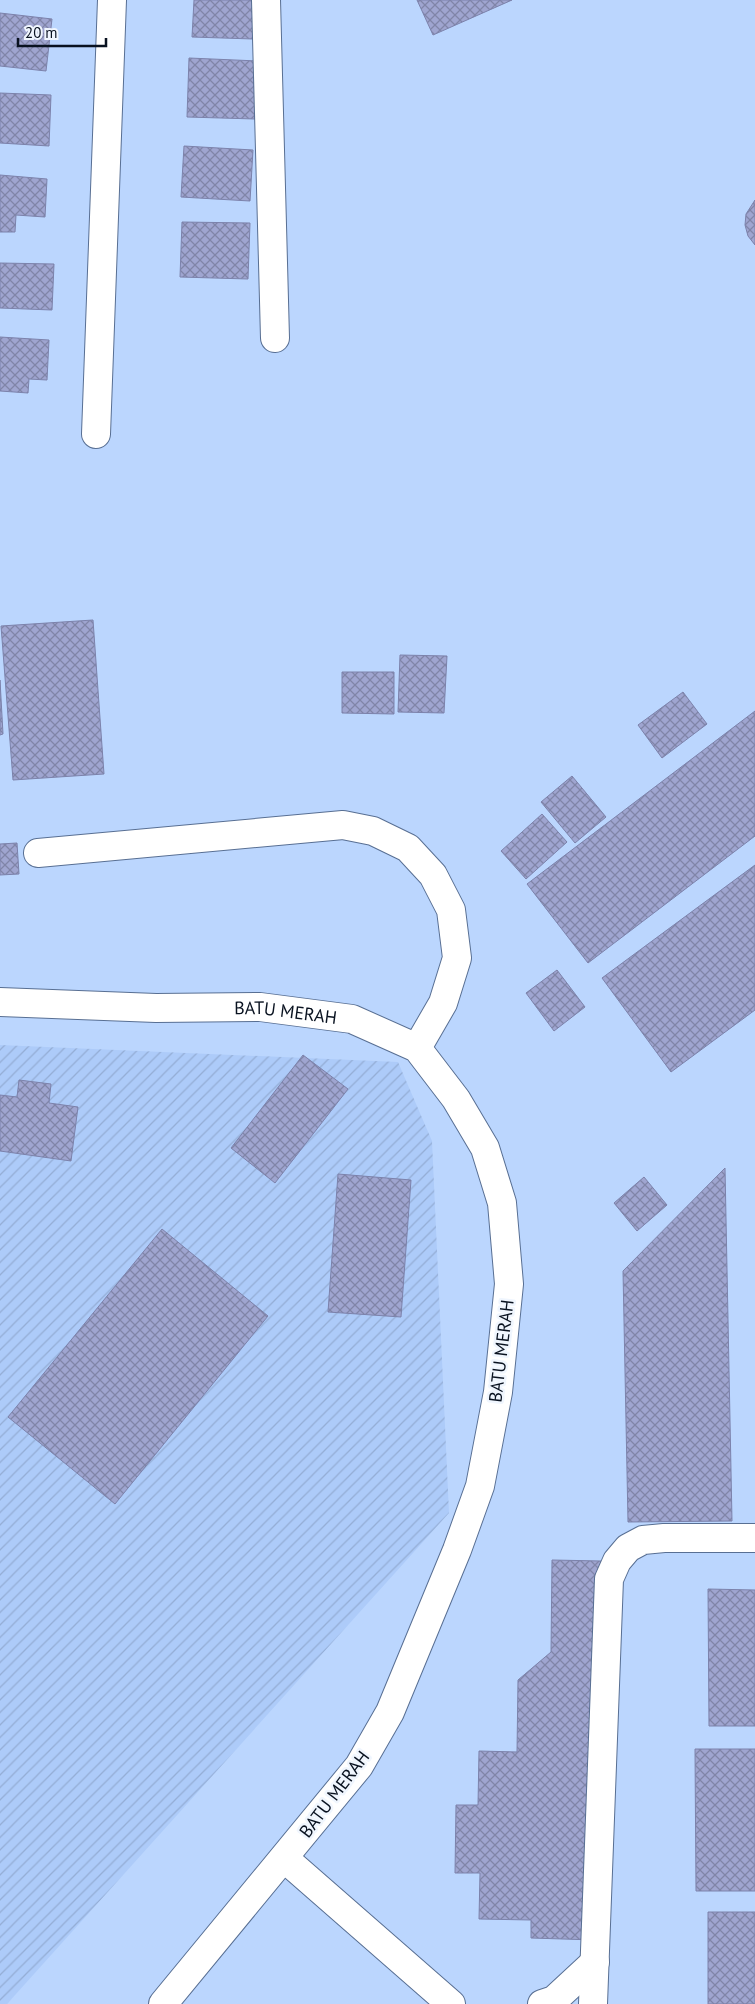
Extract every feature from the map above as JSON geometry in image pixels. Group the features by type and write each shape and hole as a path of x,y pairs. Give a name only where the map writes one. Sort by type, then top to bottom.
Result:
{"street":[{"path":"96,434 112,0"},
{"path":"266,0 275,338"},
{"path":"38,853 343,825 373,830 408,848 433,875 451,910 457,958 443,1003 417,1048"},
{"name":"BATU MERAH","path":"0,1002 156,1008 260,1007 352,1019 417,1048 456,1099 485,1148 502,1203 509,1284 498,1392 480,1486 457,1550 390,1712 359,1766 163,2004"},
{"path":"594,2004 609,1578 628,1548 643,1540 664,1538 755,1538"},
{"path":"284,1858 451,2004"},
{"path":"542,2004 554,2000 595,1962"}],"shaded area":[{"path":"0,1045 398,1062 432,1141 449,1513 7,2004 0,2004"}],"building":[{"path":"194,0 255,0 253,39 192,37"},
{"path":"417,0 512,0 433,35"},
{"path":"0,13 52,19 46,71 0,66"},
{"path":"189,58 258,61 255,119 187,117"},
{"path":"0,93 51,95 49,146 0,143"},
{"path":"184,146 253,150 250,201 181,197"},
{"path":"0,175 47,179 45,217 16,215 15,232 0,232"},
{"path":"755,200 755,245 748,236 745,225 746,214"},
{"path":"182,222 250,223 248,279 180,277"},
{"path":"0,263 54,264 52,310 0,308"},
{"path":"0,337 49,340 47,380 29,379 28,393 0,391"},
{"path":"93,620 104,774 13,780 1,626"},
{"path":"400,655 447,656 444,713 398,712"},
{"path":"342,672 394,672 394,714 342,713"},
{"path":"0,680 3,734 0,735"},
{"path":"683,692 707,724 662,758 638,725"},
{"path":"755,711 755,836 588,963 527,884"},
{"path":"572,776 606,817 575,843 541,802"},
{"path":"542,814 567,842 526,879 501,851"},
{"path":"17,843 19,874 0,875 0,844"},
{"path":"755,865 755,1010 671,1072 602,978"},
{"path":"557,970 585,1007 554,1031 526,993"},
{"path":"303,1055 348,1089 275,1183 231,1148"},
{"path":"19,1080 51,1084 49,1103 78,1107 71,1161 0,1151 0,1095 17,1097"},
{"path":"725,1168 732,1521 628,1522 623,1271"},
{"path":"338,1174 411,1180 401,1317 328,1312"},
{"path":"644,1177 667,1205 637,1231 614,1203"},
{"path":"162,1229 268,1316 115,1504 8,1417"},
{"path":"552,1560 601,1561 595,1940 531,1938 531,1920 479,1919 480,1873 455,1873 456,1805 478,1805 479,1751 517,1752 518,1680 551,1652"},
{"path":"708,1589 755,1590 755,1726 709,1726"},
{"path":"695,1749 755,1749 755,1891 696,1891"},
{"path":"708,1912 755,1912 755,2004 708,2004"}]}
